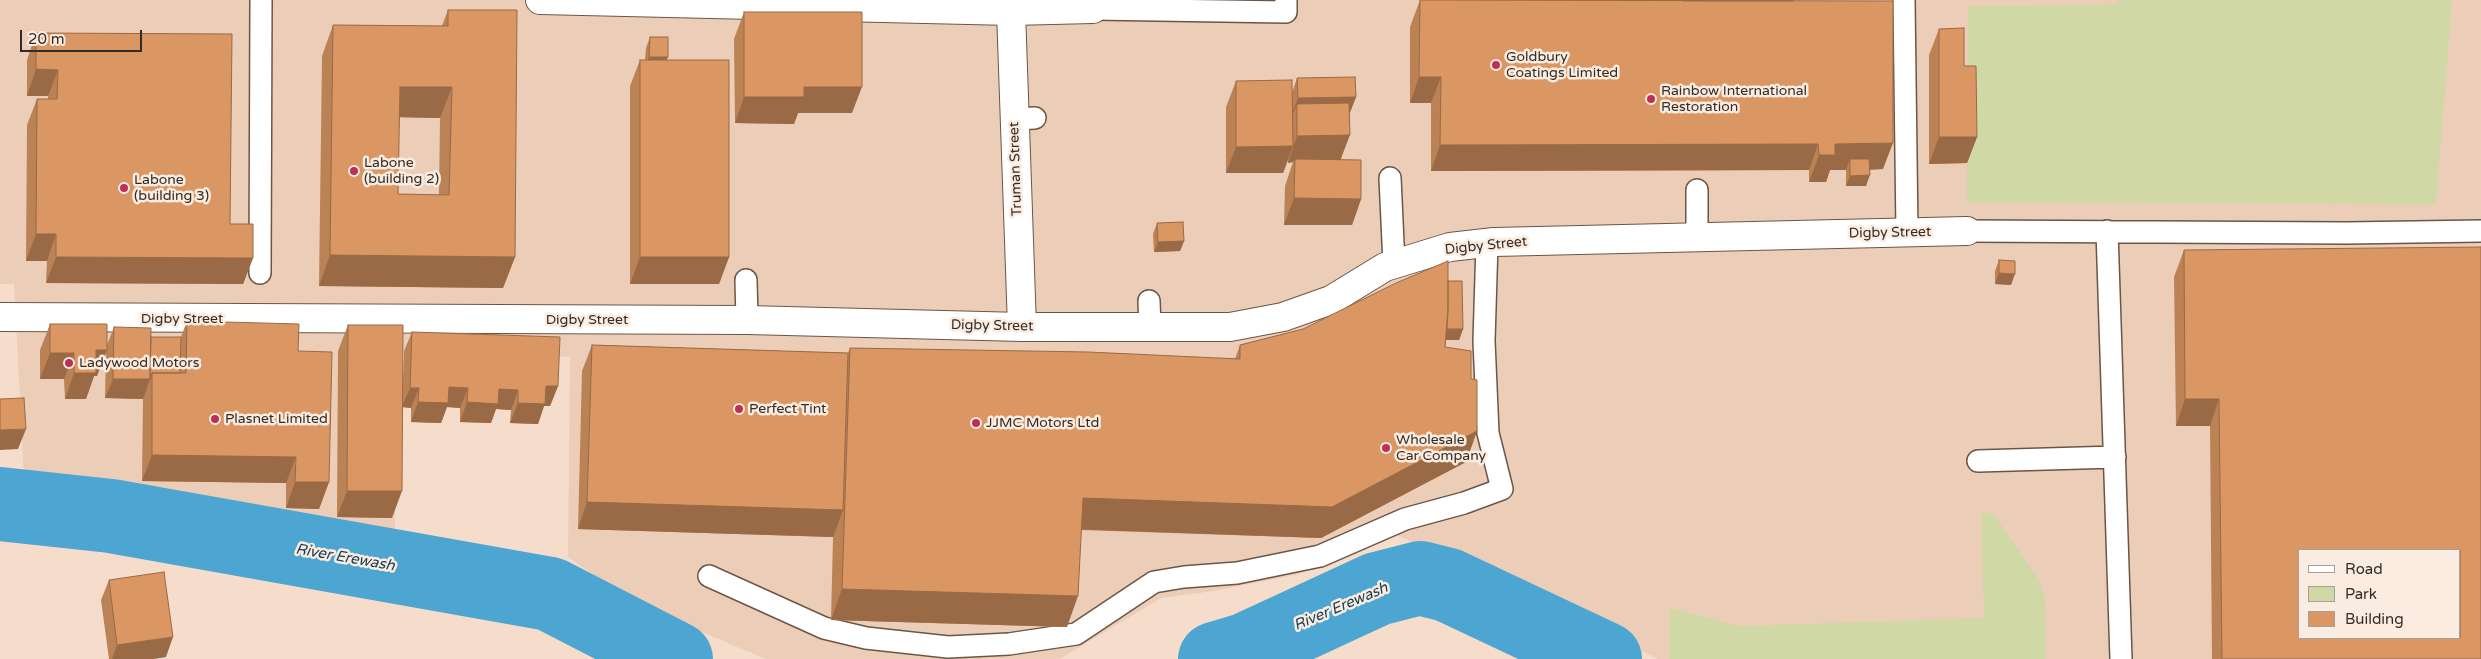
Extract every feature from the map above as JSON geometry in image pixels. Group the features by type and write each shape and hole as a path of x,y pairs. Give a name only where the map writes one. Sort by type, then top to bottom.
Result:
{"street":[{"path":"540,0 663,1 1011,11 1093,9"},
{"name":"Truman Street","path":"1011,11 1024,118 1022,327"},
{"name":"Digby Street","path":"0,318 747,320 1022,327 1150,314 1230,327 1282,317 1331,300 1363,279 1394,264 1450,247 1487,243 1967,232"}],"lane":[{"path":"260,273 261,0"},
{"path":"1093,9 1286,12 1286,0"},
{"path":"1904,0 1907,233"},
{"path":"1390,178 1394,264"},
{"path":"1697,190 1698,237"},
{"path":"2107,231 2121,659"},
{"path":"1967,232 2347,233 2481,231"},
{"path":"708,576 824,628 866,638 948,647 1009,644 1076,634 1154,582 1237,572 1320,556 1405,519 1464,504 1502,488 1488,433 1484,341 1487,243"},
{"path":"746,280 747,320"},
{"path":"1978,461 2115,457"}],"shaded area":[{"path":"0,0 2481,0 2481,659 1658,659 1395,534 1296,575 1214,591 1161,598 1060,659 766,659 637,605 568,557 570,357 397,351 395,530 24,478 14,284 0,284"}],"green space":[{"path":"2118,0 2452,0 2436,204 1967,203 1968,6 2117,4"},
{"path":"1981,512 1994,514 2039,580 2045,599 2046,659 1669,659 1670,608 1739,626 1984,618"}],"building":[{"path":"1420,0 1893,1 1893,143 1835,144 1835,155 1819,155 1818,144 1440,145 1441,77 1419,77"},
{"path":"1793,0 1793,1 1683,1"},
{"name":"Labone (building 2)","path":"448,10 517,10 515,257 330,255 333,25 448,26","holes":["400,87 452,87 449,195 398,194"]},
{"path":"744,12 862,12 862,87 804,87 804,97 744,97"},
{"path":"1964,28 1964,66 1976,66 1977,137 1939,137 1939,29"},
{"name":"Labone (building 3)","path":"36,33 232,34 230,224 253,224 253,258 56,257 56,234 36,234 37,99 57,99 58,70 36,69"},
{"path":"650,37 668,37 668,57 649,57"},
{"path":"640,60 729,60 729,257 640,257"},
{"path":"1355,77 1356,97 1298,98 1297,78"},
{"path":"1292,80 1293,146 1236,147 1236,81"},
{"path":"1349,103 1350,135 1297,136 1297,104"},
{"path":"1295,159 1361,160 1361,199 1294,198"},
{"path":"1850,159 1869,159 1870,175 1850,176"},
{"path":"1183,222 1184,241 1158,242 1157,223"},
{"path":"2481,247 2481,659 2222,659 2219,399 2185,399 2184,250"},
{"path":"1999,260 2015,261 2015,274 1999,273"},
{"path":"1448,261 1448,309 1445,347 1471,351 1471,379 1477,380 1477,431 1332,507 1083,498 1078,596 842,589 850,348 1088,352 1240,359 1240,345 1303,329 1396,283"},
{"path":"1448,281 1462,281 1463,329 1447,329"},
{"path":"187,321 299,324 298,351 332,352 329,482 295,482 296,457 152,455 152,373 186,373"},
{"path":"50,324 107,324 107,350 96,350 96,373 74,373 74,353 50,353"},
{"path":"348,325 403,325 402,491 347,491"},
{"path":"114,327 151,328 150,379 113,379"},
{"path":"412,332 560,337 558,386 546,386 545,404 518,403 518,390 499,389 498,404 467,402 468,388 449,387 448,403 418,402 419,388 410,388"},
{"path":"151,337 181,337 180,373 152,373 150,379"},
{"path":"592,345 848,353 843,510 587,502"},
{"path":"24,398 26,429 0,430 0,399"},
{"path":"164,572 173,637 117,645 109,580"}],"waterway":[{"name":"River Erewash","path":"0,504 111,516 550,594 676,659"},
{"name":"River Erewash","path":"1215,659 1245,650 1377,589 1420,578 1448,585 1605,659"}],"place":[{"name":"Goldbury Coatings Limited","path":"1496,65"},
{"name":"Rainbow International Restoration","path":"1651,99"},
{"name":"Labone (building 2)","path":"354,171"},
{"name":"Labone (building 3)","path":"124,188"},
{"name":"Ladywood Motors","path":"69,363"},
{"name":"Perfect Tint","path":"739,409"},
{"name":"Plasnet Limited","path":"215,419"},
{"name":"JJMC Motors Ltd","path":"976,423"},
{"name":"Wholesale Car Company","path":"1386,448"}]}
